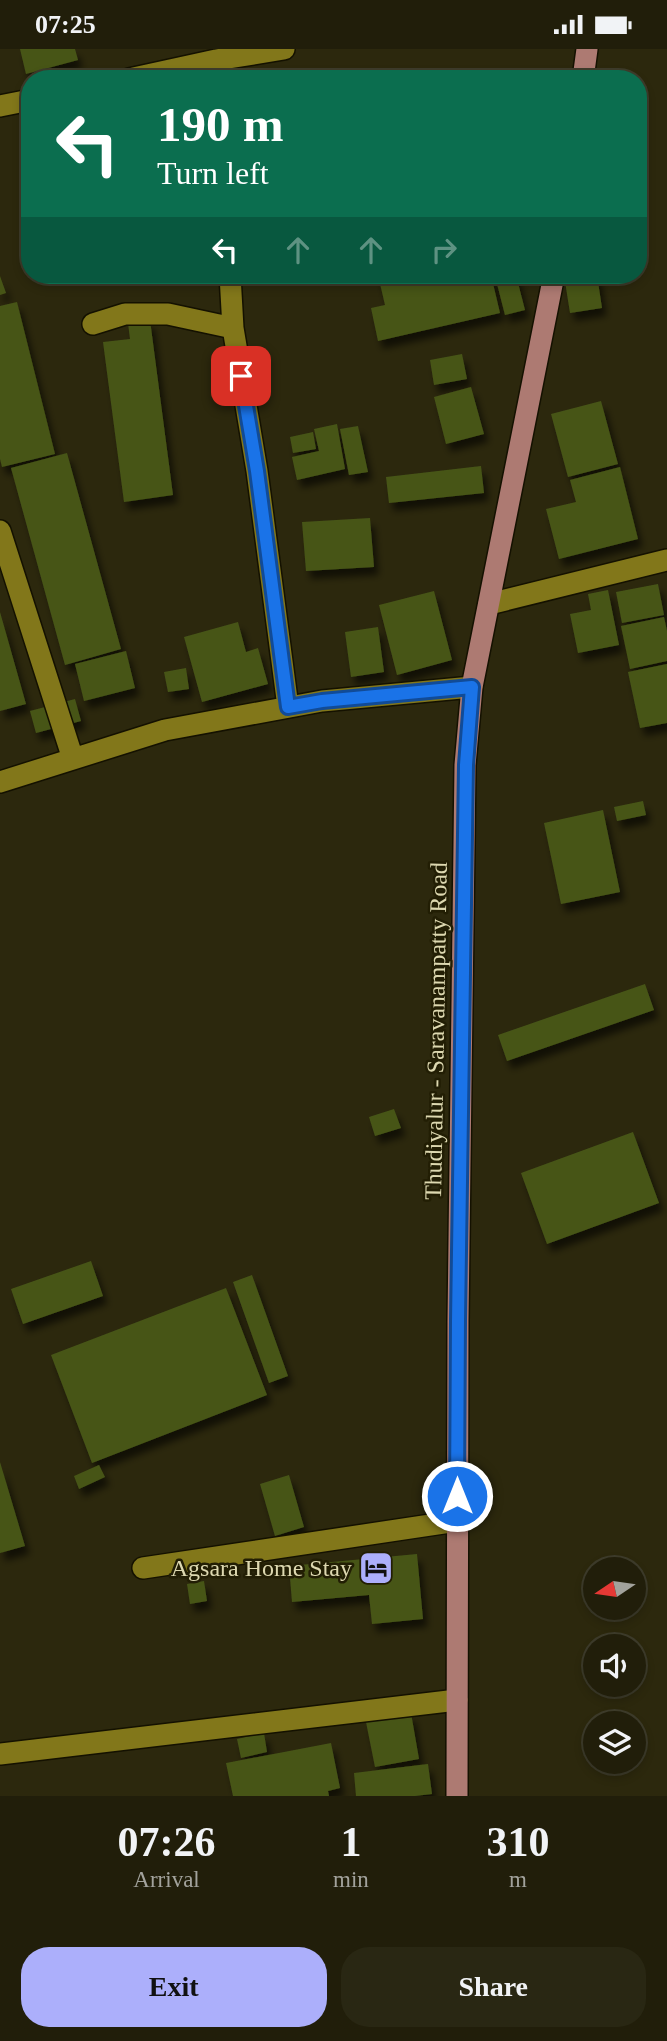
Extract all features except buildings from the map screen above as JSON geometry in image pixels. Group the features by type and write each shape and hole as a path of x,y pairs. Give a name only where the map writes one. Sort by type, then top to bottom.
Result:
{"main road":[{"path":"584,70 587,49"},
{"name":"Thudiyalur - Saravanampatty Road","path":"457,1796 458,1321 466,765 472,687 552,284"}],"street":[{"path":"216,69 284,49"},
{"path":"0,106 21,102"},
{"path":"231,284 233,328 257,471 288,707"},
{"path":"93,324 125,314 168,314 233,328"},
{"path":"0,531 73,759"},
{"path":"489,604 667,560"},
{"path":"0,782 165,730 322,701 472,687"},
{"path":"143,1568 457,1521"},
{"path":"0,1753 457,1700"}],"place":[{"name":"Agsara Home Stay","path":"376,1568"}],"route":[{"path":"241,376 257,471 288,707 322,701 472,687 466,765 457,1496"}]}
